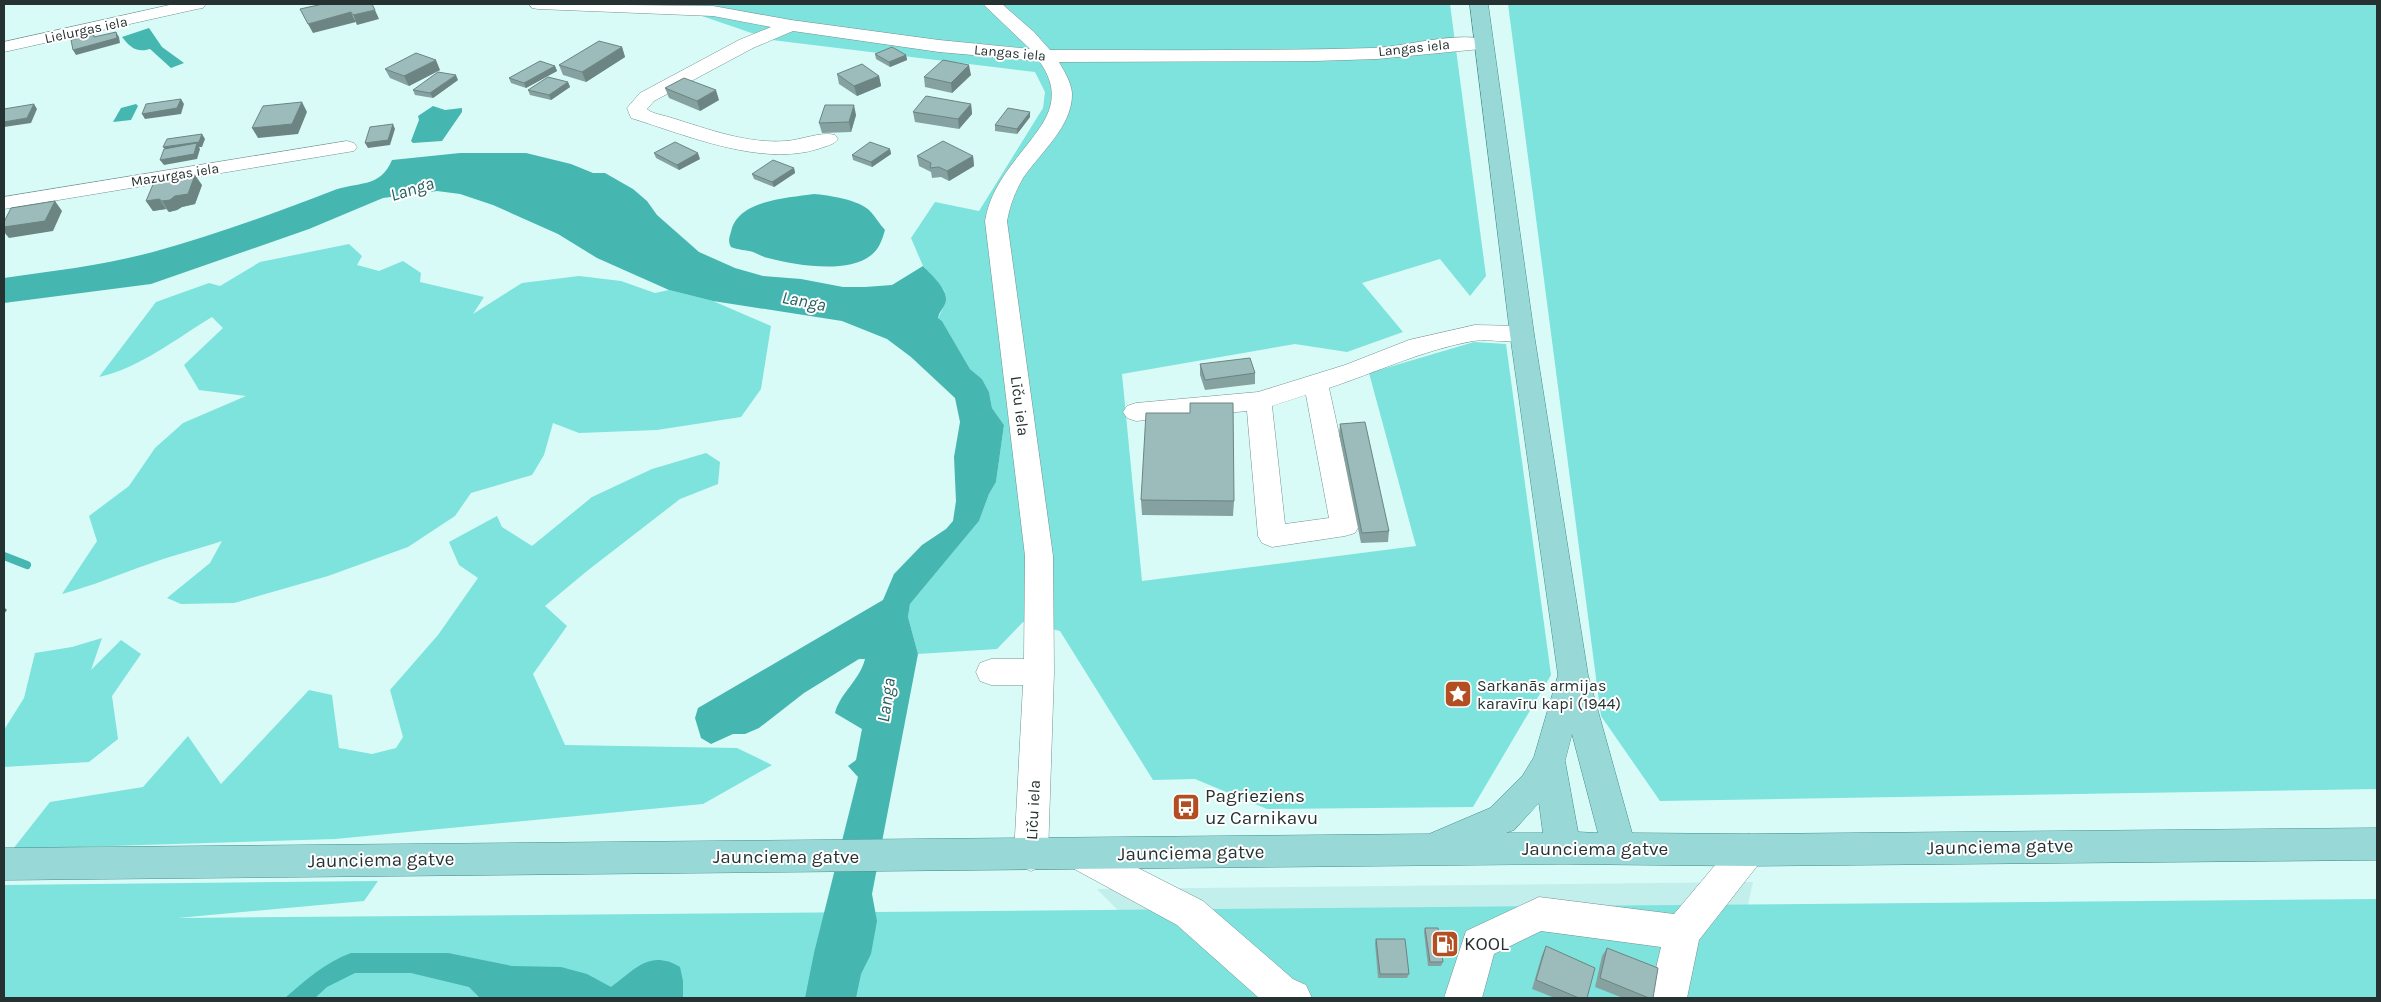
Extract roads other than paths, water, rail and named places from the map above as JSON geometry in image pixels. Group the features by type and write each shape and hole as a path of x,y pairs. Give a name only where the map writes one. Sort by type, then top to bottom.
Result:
{"main road":[{"path":"1479,4 1522,334 1572,675 1619,849"},
{"path":"1425,849 1502,819 1535,785 1550,761 1572,675"},
{"path":"1550,761 1563,848"},
{"name":"Jaunciema gatve","path":"4,864 1031,855 1425,849 1749,850 2377,844"}],"street":[{"name":"Lielurgas iela","path":"4,47 197,4"},
{"name":"Langas iela","path":"538,4 713,11 790,26 939,46 1044,56 1314,55 1377,53 1456,44 1484,44"},
{"path":"992,4 1017,25 1044,56 1058,74 1062,90"},
{"path":"790,26 746,44 647,97 637,108 638,114 752,146 796,148 812,146 828,139"},
{"path":"1062,90 1075,69 1101,57"},
{"name":"Līču iela","path":"1031,855 1039,672 1039,556 996,221 998,205 1007,188 1054,120 1061,106 1062,90"},
{"name":"Mazurgas iela","path":"4,203 347,147"},
{"path":"1136,412 1259,401 1316,384 1418,346 1475,333 1522,334"},
{"path":"1259,401 1272,536 1345,526 1316,384"},
{"path":"991,672 1039,672"},
{"path":"1668,998 1682,932 1749,850"},
{"path":"1079,854 1190,913 1286,998 1293,998"},
{"path":"1463,998 1479,944 1539,914 1682,932"}],"water":[{"path":"149,28 162,47 184,63 171,68 150,49 137,50 122,37"},
{"path":"136,104 138,106 131,120 113,122 121,108"},
{"path":"433,106 445,110 462,108 462,112 442,141 413,143 411,141 419,120 418,116"},
{"name":"Langa","path":"460,153 526,153 571,164 593,173 605,173 633,189 647,201 657,215 699,252 735,268 763,276 801,279 843,287 865,287 892,285 923,266 943,288 946,299 938,318 942,321 970,369 982,379 989,392 992,408 1004,425 996,482 989,494 979,521 910,604 908,617 918,654 872,894 877,921 871,954 861,974 856,998 805,998 814,953 858,777 848,766 856,760 862,729 835,713 841,699 859,673 865,659 859,659 804,693 759,728 745,734 733,734 711,744 701,738 695,718 698,708 883,600 894,574 922,545 946,529 953,521 956,501 954,457 960,422 955,398 911,357 887,339 842,321 713,301 669,290 597,258 558,234 493,205 460,194 437,191 383,198 309,229 151,284 4,303 4,278 135,257 243,224 341,188 367,183 381,176 392,160"},
{"path":"814,194 852,201 870,211 885,230 876,251 860,262 848,265 820,266 779,261 731,247 729,240 731,232 735,221 743,213 753,207 777,199"},
{"path":"351,953 448,953 512,966 561,967 587,974 611,987 635,968 651,961 660,960 680,967 683,981 683,998 480,998 469,987 411,973 355,973 327,987 315,998 285,998 324,967"}],"waterway":[{"path":"4,556 27,565"}],"place":[{"name":"Sarkanās armijas karavīru kapi (1944)","path":"1458,694"},
{"name":"Pagrieziens uz Carnikavu","path":"1186,807"},
{"name":"KOOL","path":"1445,944"}]}
